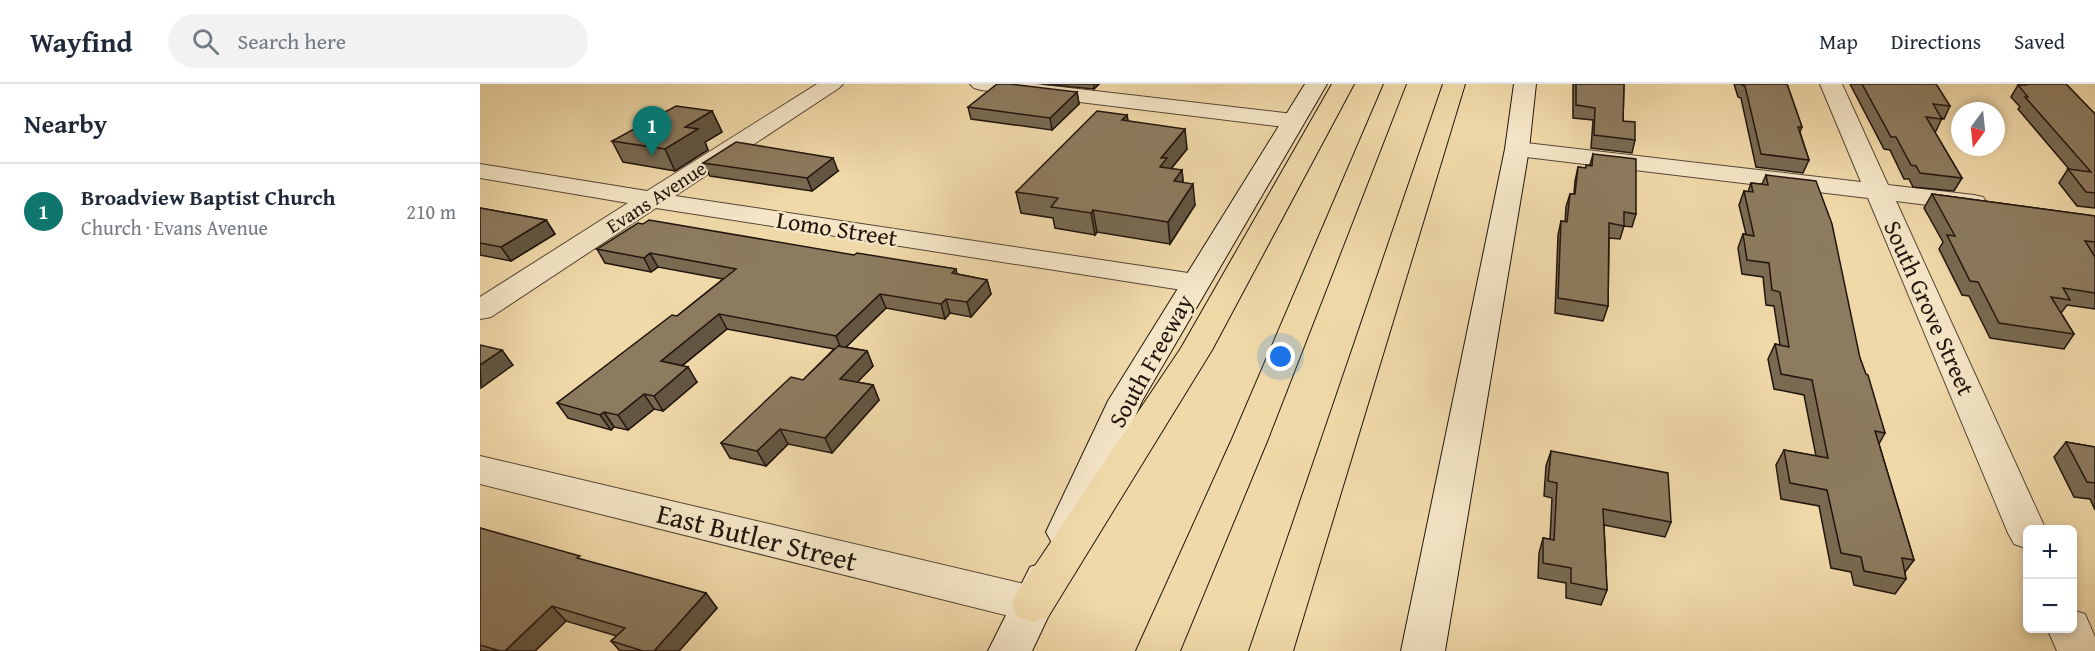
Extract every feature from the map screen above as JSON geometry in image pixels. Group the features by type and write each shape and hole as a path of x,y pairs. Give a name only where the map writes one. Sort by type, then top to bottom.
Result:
{"highway":[{"path":"1033,604 1196,350 1343,84"},
{"path":"1158,651 1250,439 1395,84"},
{"path":"1271,651 1460,89"}],"street":[{"name":"Evans Avenue","path":"480,310 832,84"},
{"path":"981,84 1293,121"},
{"name":"South Freeway","path":"1010,651 1125,401 1316,84"},
{"path":"1424,651 1517,149 1525,84"},
{"name":"South Grove Street","path":"1831,84 2025,525"},
{"path":"1517,149 1992,206"},
{"name":"Lomo Street","path":"480,171 1195,284"},
{"name":"East Butler Street","path":"480,470 1033,604"},
{"path":"2072,633 2079,651"}],"building":[{"path":"997,84 1077,92 1050,118 968,107"},
{"path":"1576,84 1624,84 1623,121 1635,122 1635,140 1594,135 1595,108 1576,105"},
{"path":"1741,84 1787,84 1802,127 1798,127 1809,160 1761,154 1745,86"},
{"path":"1862,84 1936,84 1950,106 1933,104 1942,119 1926,117 1962,178 1920,173 1916,166 1911,165 1896,137 1891,137"},
{"path":"2066,84 2095,114 2095,193 2086,192 2068,169 2091,172 2025,97 2028,97 2018,85"},
{"path":"676,106 712,111 685,127 698,129 665,149 612,141"},
{"path":"1097,111 1127,115 1122,120 1185,129 1161,158 1167,158 1160,167 1182,170 1174,181 1193,184 1168,222 1093,210 1091,213 1051,207 1058,198 1016,192"},
{"path":"736,142 833,158 807,178 703,163"},
{"path":"1593,154 1636,159 1636,214 1624,212 1624,226 1609,223 1608,306 1558,298 1561,221 1567,222 1570,194 1575,194 1578,167 1592,166"},
{"path":"1766,175 1816,181 1832,224 1860,358 1868,375 1885,433 1875,431 1914,560 1902,558 1906,579 1864,571 1861,557 1841,553 1827,490 1790,483 1784,450 1828,458 1812,380 1781,374 1775,344 1789,347 1780,292 1772,290 1769,263 1747,260 1743,234 1754,236 1744,191 1753,192 1751,183 1768,185"},
{"path":"1932,194 2095,216 2095,242 2085,241 2095,257 2095,293 2063,288 2070,300 2051,297 2074,334 1999,323 1978,282 1970,281 1947,235 1955,236"},
{"path":"480,208 546,220 501,247 480,243"},
{"path":"649,220 854,255 857,253 956,269 952,273 987,280 967,302 946,299 941,304 880,294 836,336 719,314 661,361 688,367 654,396 644,394 618,415 604,412 600,415 557,403 672,315 677,316 736,269 650,253 644,258 597,249 638,223 643,224"},
{"path":"480,345 502,350 480,365"},
{"path":"838,346 867,351 840,379 873,385 825,438 780,429 757,451 721,443 791,377 803,380"},
{"path":"2066,442 2095,447 2095,483 2087,482"},
{"path":"1551,451 1668,473 1671,522 1603,509 1607,590 1571,583 1571,568 1543,563 1543,538 1554,540 1557,483 1548,481"},
{"path":"480,528 580,556 577,558 706,593 654,651 643,651 611,641 625,628 552,606 505,651 500,651 480,645"}],"place":[{"name":"Broadview Baptist Church","path":"652,156"}]}
